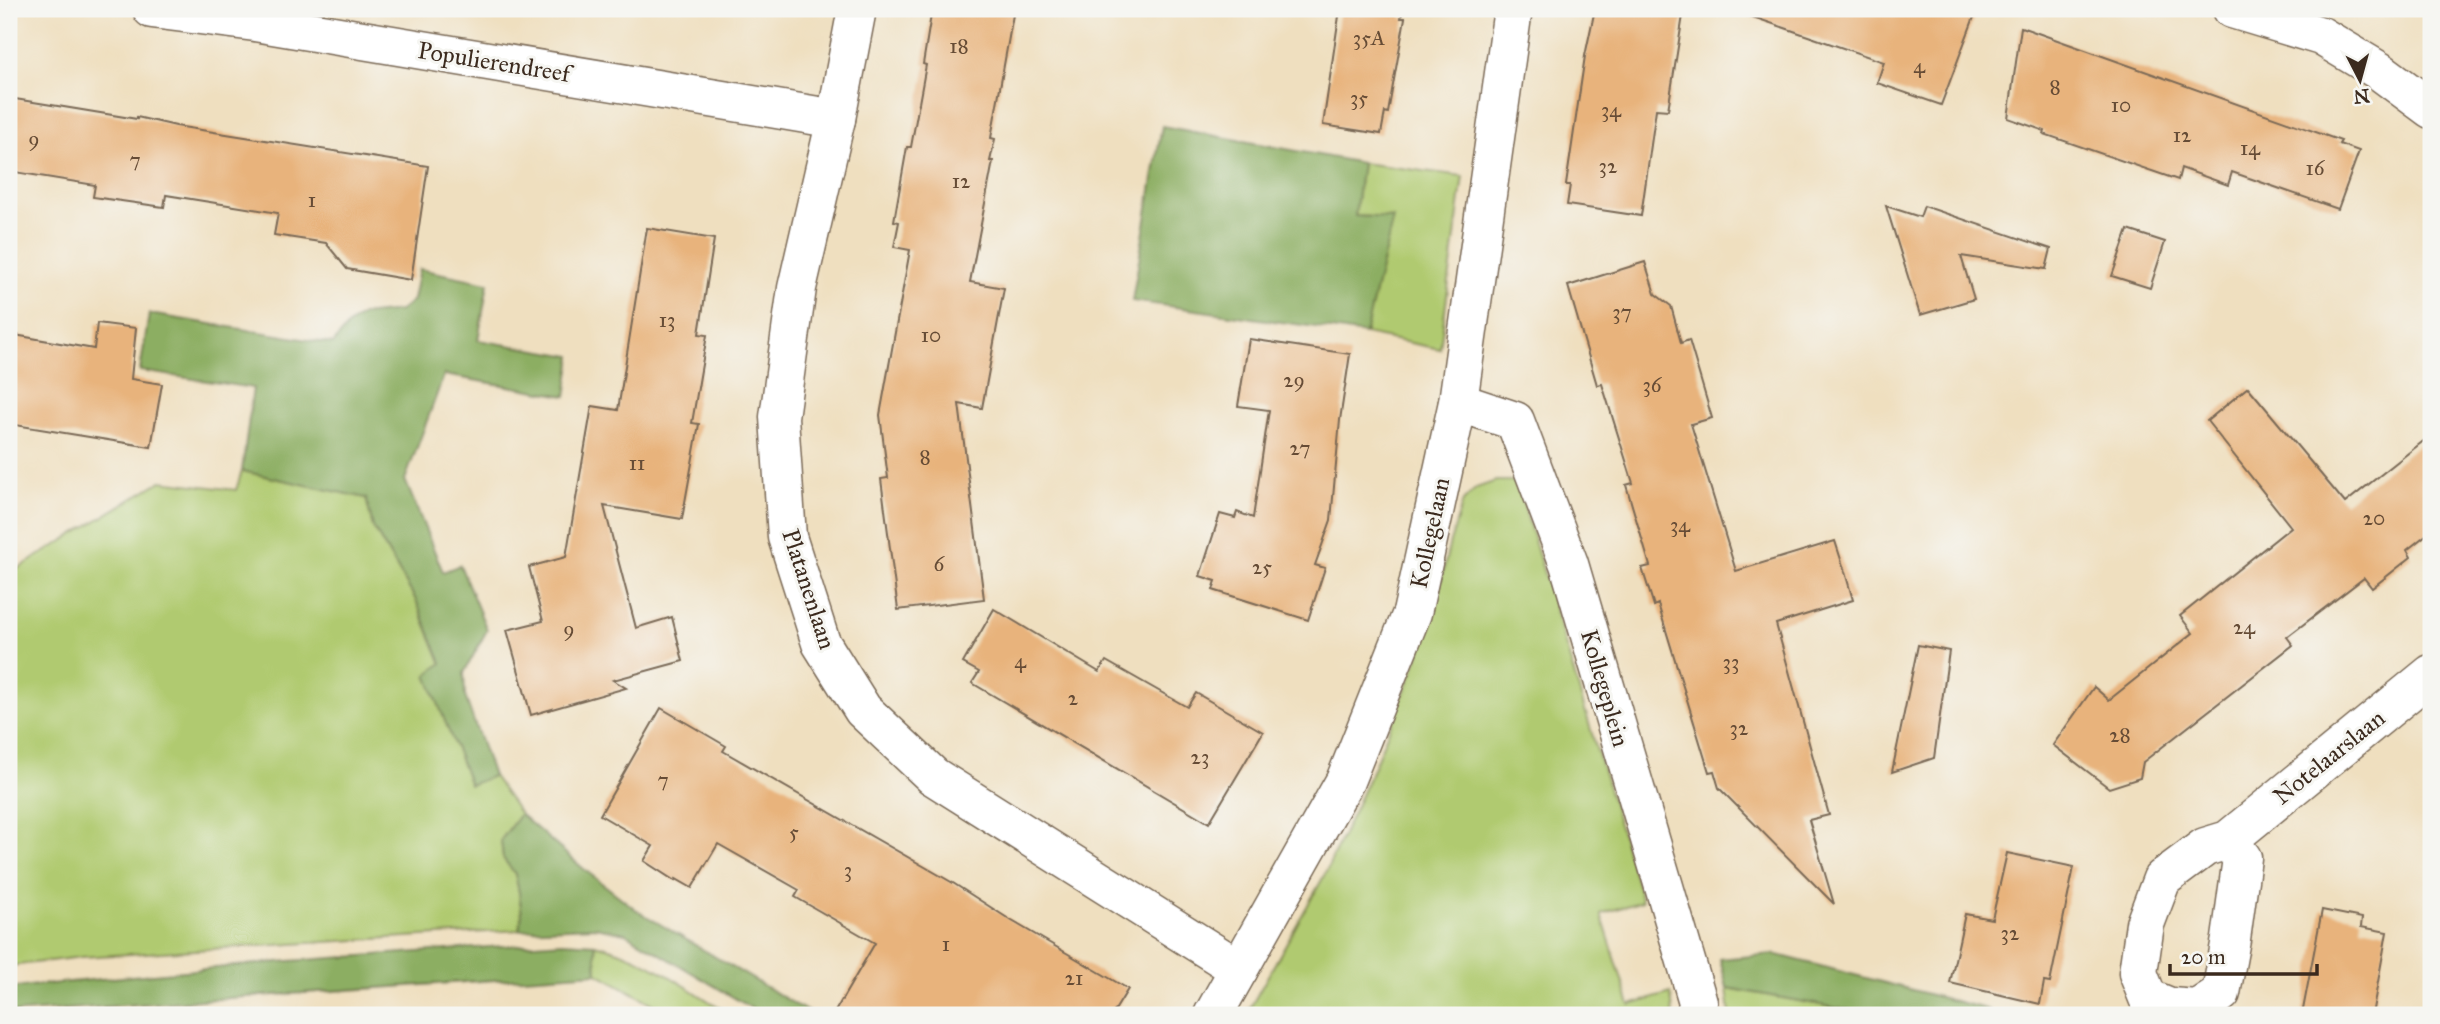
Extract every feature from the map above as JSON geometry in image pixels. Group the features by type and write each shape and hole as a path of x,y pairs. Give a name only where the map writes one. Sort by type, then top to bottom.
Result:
{"street":[{"name":"Populierendreef","path":"152,9 268,24 836,119"},
{"name":"Platanenlaan","path":"858,9 797,288 779,417 787,537 821,643 863,710 933,776 1239,969"},
{"name":"Kollegelaan","path":"1213,1015 1345,781 1412,613 1458,402 1513,9"},
{"path":"2232,9 2321,36 2381,72 2431,109"},
{"name":"Kollegeplein","path":"1458,402 1515,421 1569,564 1698,1002 1696,1015"},
{"name":"Notelaarslaan","path":"2228,840 2431,674"}],"green space":[{"path":"1162,126 1362,163 1355,216 1393,218 1365,334 1132,301"},
{"path":"1362,163 1463,176 1440,349 1365,334 1392,218 1355,216"},
{"path":"419,269 488,283 478,340 572,356 566,396 444,375 405,480 443,572 460,565 487,630 464,673 465,696 493,776 470,785 427,675 442,663 416,600 373,527 366,498 242,471 253,388 140,371 149,314 333,344 348,325 362,315 400,311 413,300"},
{"path":"242,471 366,498 373,527 416,600 442,664 428,675 470,784 493,776 520,814 501,840 503,858 515,874 519,892 522,915 519,930 82,957 9,966 9,574 161,481 236,490"},
{"path":"1496,481 1513,481 1520,493 1642,901 1601,914 1630,1005 1671,993 1673,1015 1246,1015 1324,876 1372,771 1413,671 1435,606 1463,501 1476,488"},
{"path":"520,814 638,911 813,1015 763,1015 625,933 595,927 519,930 522,915 519,892 515,874 503,858 501,840"},
{"path":"563,942 595,944 597,973 9,1013 9,988 289,961"},
{"path":"595,944 649,964 731,1015 673,1015 597,973"},
{"path":"1774,954 1989,1010 1987,1015 1875,1015 1727,988 1720,959"},
{"path":"1727,988 1875,1015 1730,1015"}],"building":[{"path":"932,9 1014,9 991,138 995,139 990,161 993,161 970,282 1004,288 982,408 959,404 984,599 898,610 881,479 888,478 880,415 910,250 894,247 899,222 894,221 907,147 911,147 926,65 923,64"},
{"path":"1340,9 1403,9 1401,18 1405,18 1388,113 1385,112 1381,134 1323,125"},
{"path":"1595,9 1684,9 1668,110 1656,109 1641,216 1567,205 1570,185 1566,185 1585,56"},
{"path":"1748,9 1977,9 1941,105 1877,83 1884,62 1747,15"},
{"path":"2021,27 2341,141 2339,144 2359,151 2338,209 2232,172 2228,185 2181,168 2178,180 2044,134 2045,131 2008,118"},
{"path":"9,98 428,166 411,280 347,269 326,243 274,235 278,213 166,195 164,207 93,197 95,185 9,171"},
{"path":"1886,206 1920,217 1924,206 2051,249 2046,269 1961,256 1974,299 1920,315"},
{"path":"647,228 714,239 699,334 707,335 692,423 699,424 682,519 604,506 636,628 672,617 683,661 613,680 626,688 531,715 507,630 543,621 529,567 566,557 592,406 618,410"},
{"path":"2128,230 2165,242 2150,288 2112,276"},
{"path":"1645,262 1655,294 1671,306 1681,343 1689,340 1712,418 1691,424 1736,571 1835,541 1845,572 1853,600 1776,624 1829,815 1809,820 1834,904 1719,788 1714,771 1709,772 1658,604 1654,606 1642,568 1650,566 1626,485 1633,483 1602,384 1597,385 1568,286"},
{"path":"97,323 136,328 131,379 162,384 151,447 9,424 9,334 94,349"},
{"path":"1249,339 1350,354 1340,420 1331,520 1315,565 1325,568 1308,620 1213,590 1216,581 1200,576 1220,514 1235,518 1237,512 1253,518 1269,410 1238,406"},
{"path":"2248,387 2345,503 2431,435 2431,531 2407,550 2411,557 2372,588 2364,578 2287,637 2293,645 2143,762 2140,778 2109,788 2053,745 2094,687 2109,700 2193,633 2180,616 2291,527 2207,421"},
{"path":"994,609 1099,672 1106,661 1187,707 1196,693 1263,732 1209,823 972,683 979,672 963,663"},
{"path":"1918,645 1949,651 1934,758 1892,772"},
{"path":"661,708 726,746 723,751 953,883 1128,989 1112,1015 833,1015 875,943 795,897 799,890 718,844 692,888 676,879 675,881 644,861 653,846 600,815"},
{"path":"2007,853 2074,867 2050,983 2044,982 2040,1004 1950,983 1965,914 1992,919"},
{"path":"2322,910 2362,918 2361,927 2387,932 2372,1015 2302,1015"}]}
